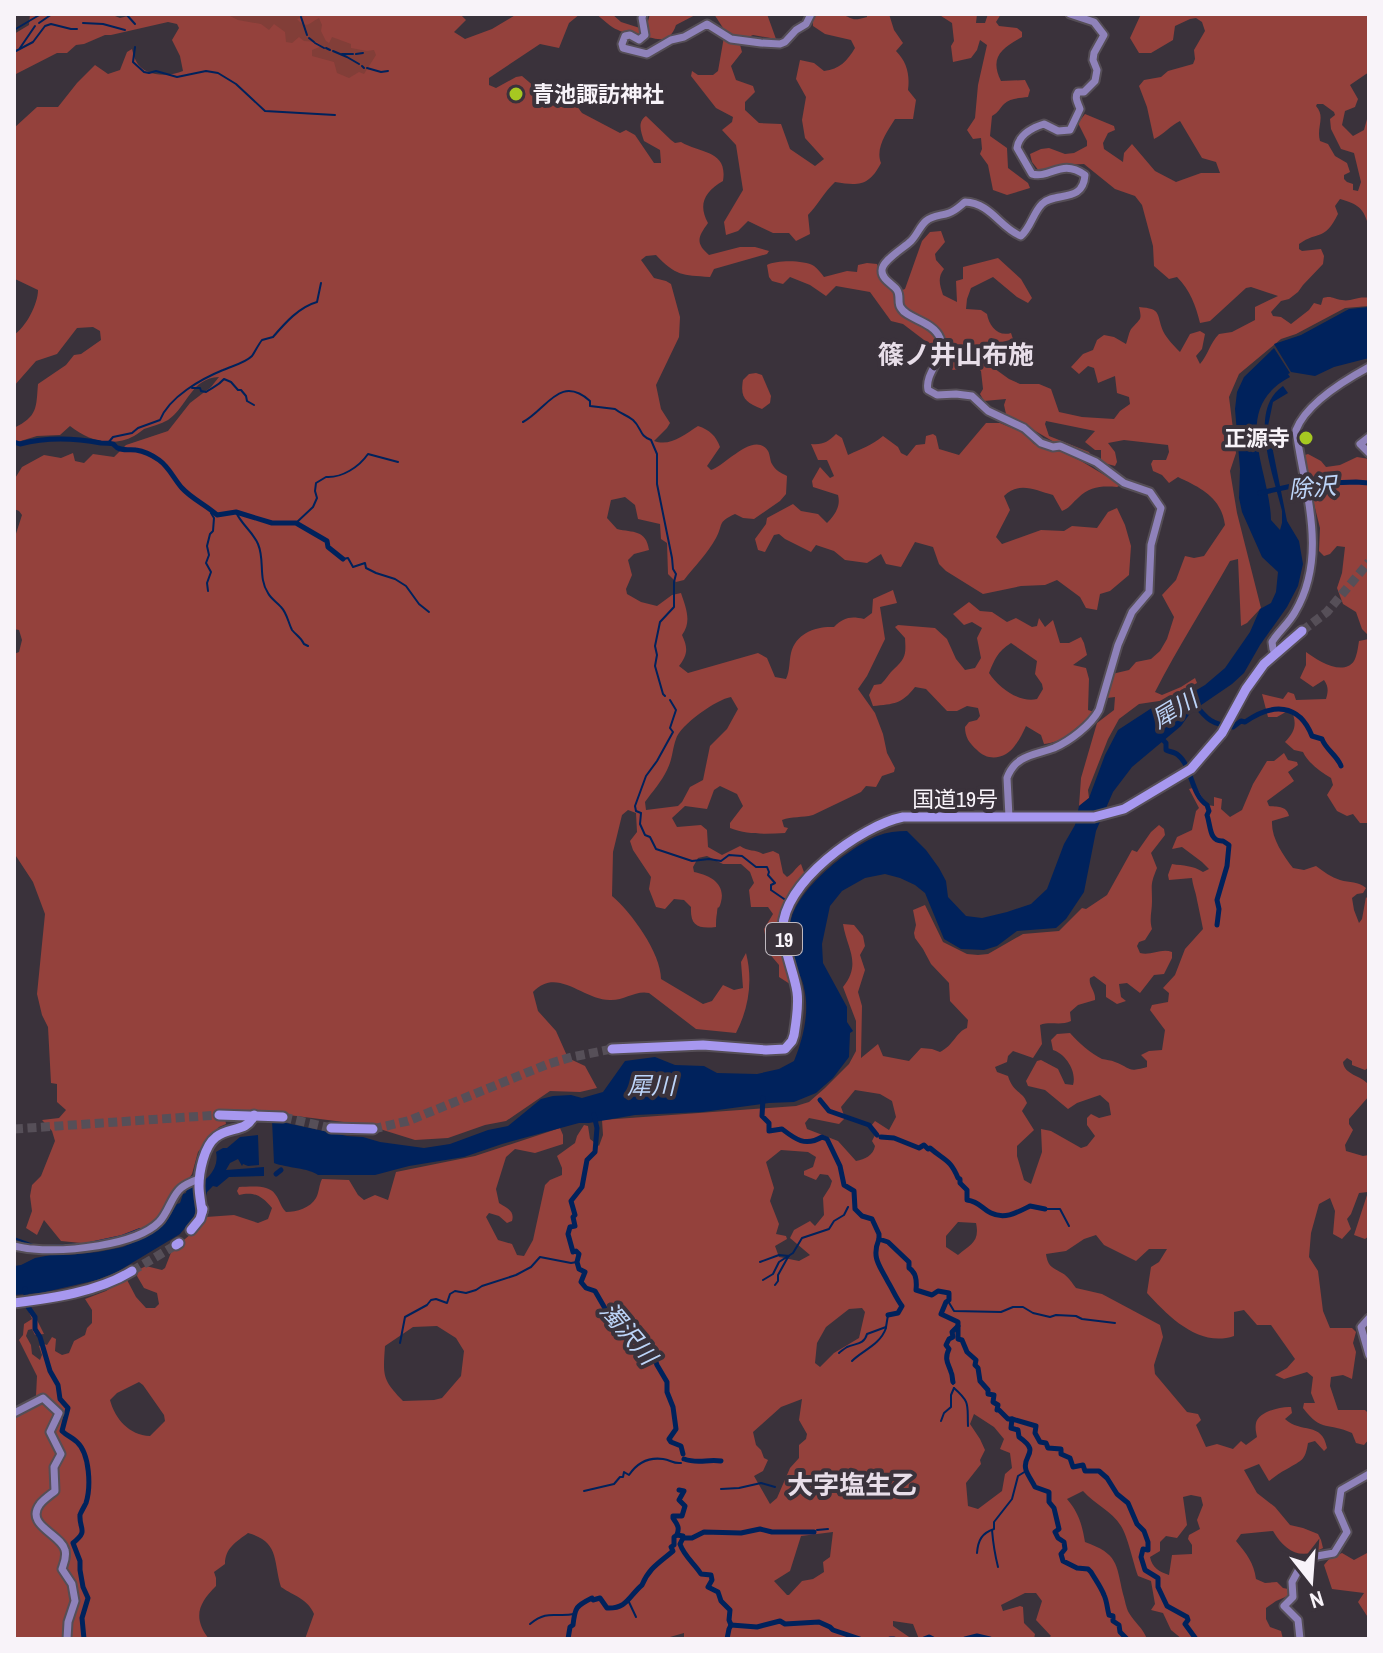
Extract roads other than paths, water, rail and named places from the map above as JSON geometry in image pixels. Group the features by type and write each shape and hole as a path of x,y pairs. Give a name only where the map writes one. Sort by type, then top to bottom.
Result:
{"highway":[{"name":"国道19号","path":"612,1049 689,1045 785,1049 794,1035 798,996 783,935 783,923 799,887 835,852 860,835 903,817 1094,817 1115,813 1189,771 1226,726 1253,678 1275,653 1302,631"},
{"path":"219,1115 283,1117"},
{"path":"191,1230 200,1219 200,1180 203,1163 213,1140 251,1123 254,1115"},
{"path":"331,1128 373,1129"},
{"path":"22,1303 99,1287 132,1271"}],"main road":[{"path":"643,14 643,38 639,40 625,36 622,44 623,48 643,54 707,24 731,39 780,44 806,24 811,14"},
{"path":"1009,817 1009,772 1023,757 1056,747 1071,737 1099,710 1118,645 1132,612 1149,592 1151,545 1161,508 1150,492 1124,483 1096,462 1060,446 1041,443 1024,428 988,411 972,396 937,395 928,390 927,381 940,354 939,337 927,324 904,312 897,291 882,274 882,268 913,239 929,218 951,213 965,202 980,205 1021,236 1045,201 1075,194 1082,185 1085,175 1075,169 1052,170 1040,176 1032,174 1017,148 1023,135 1038,126 1044,124 1058,131 1070,130 1080,109 1076,94 1084,92 1095,81 1094,53 1104,35 1094,22 1070,14"},
{"path":"1275,653 1272,642 1295,613 1311,567 1311,520 1296,430 1310,408 1369,367"},
{"path":"1369,437 1360,444 1369,453"},
{"path":"14,1246 68,1250 133,1236 161,1221 179,1189 200,1180"},
{"path":"1369,1318 1361,1327 1369,1355"},
{"path":"14,1413 43,1398 59,1413 50,1432 61,1454 54,1467 55,1491 36,1513 39,1525 60,1541 67,1555 62,1569 72,1584 75,1601 68,1622 67,1639"},
{"path":"1300,1639 1298,1620 1284,1606 1293,1597 1292,1582 1299,1569 1309,1561 1337,1550 1347,1532 1338,1511 1341,1490 1369,1474"}],"water":[{"path":"1369,307 1369,358 1334,367 1315,376 1291,372 1274,344 1301,335 1349,309"},
{"path":"1274,348 1290,377 1272,390 1261,406 1257,442 1271,520 1280,530 1282,511 1269,462 1265,427 1272,397 1283,386 1288,393 1273,402 1268,426 1287,521 1299,541 1303,564 1298,586 1244,673 1191,712 1181,726 1132,767 1113,792 1096,831 1084,892 1056,928 1017,931 997,946 984,950 961,949 944,939 925,893 915,885 885,874 865,878 842,891 830,906 822,944 823,963 847,1007 847,1022 853,1031 850,1033 849,1057 816,1093 794,1102 703,1112 635,1115 579,1123 464,1157 375,1175 318,1175 274,1163 272,1120 424,1148 450,1144 508,1126 541,1099 571,1095 582,1098 603,1092 625,1061 655,1057 675,1065 704,1066 717,1073 757,1074 779,1069 794,1061 803,1035 806,997 792,946 790,928 793,915 810,887 837,861 881,835 907,831 939,868 946,881 948,897 966,916 982,918 1031,904 1047,889 1064,844 1075,825 1079,806 1089,798 1118,730 1164,700 1183,698 1225,668 1250,632 1260,609 1271,603 1276,592 1278,572 1262,557 1242,512 1235,409 1237,392 1244,377"},
{"path":"258,1135 259,1165 242,1166 238,1159 230,1163 226,1170 264,1167 264,1176 229,1177 217,1187 213,1186 180,1234 117,1272 97,1280 41,1293 14,1295 14,1266 56,1254 123,1247 145,1237 165,1224 187,1188 209,1176 216,1165 216,1152 227,1148 240,1137"}],"waterway":[{"path":"14,30 41,14"},
{"path":"39,23 52,14"},
{"path":"126,14 135,24"},
{"path":"301,17 307,35"},
{"path":"83,23 125,30"},
{"path":"14,52 33,42 45,26 51,24 77,29"},
{"path":"20,48 35,26"},
{"path":"309,38 314,42"},
{"path":"315,43 324,48"},
{"path":"135,47 133,62 144,72 156,71 177,77 206,71 218,73 236,84 265,111 335,115"},
{"path":"326,48 330,50"},
{"path":"333,51 359,64"},
{"path":"356,54 363,53"},
{"path":"342,54 353,54"},
{"path":"367,68 388,71"},
{"path":"108,443 113,437 132,433 160,420 171,404 187,390 252,356 262,340 273,337 298,312 317,302 321,283"},
{"path":"192,388 206,392 224,379 241,390 247,401 254,405"},
{"path":"523,422 554,396 570,391 590,401 590,406 615,409 636,423 644,436 651,440 657,454 657,484 676,574 674,607 660,622 655,646 655,666 665,696"},
{"path":"14,442 81,440 145,452 163,463 186,492 217,515 236,512 272,523 296,523 327,541 328,547 343,559"},
{"path":"296,523 313,507 317,498 316,483 326,477 350,471 368,454 398,462"},
{"name":"除沢","path":"1260,493 1301,484 1369,483"},
{"path":"208,591 211,572 206,563 209,555 207,546 213,531 212,510"},
{"path":"236,512 258,544 263,581 268,593 283,609 292,630 308,646"},
{"path":"343,559 348,558 353,567 365,563 366,568 395,579 406,586 429,612"},
{"path":"670,700 676,710 670,728 673,732 646,776 635,806 636,811 641,813 640,824 645,835 650,837 656,849 692,861 721,861 729,855 742,856 756,867 767,867 768,875 775,883 771,885 771,890 787,901"},
{"path":"1195,704 1211,720 1233,727 1275,709 1292,712 1300,717 1312,736 1322,739 1341,766"},
{"path":"1161,738 1166,743 1166,750 1183,760 1198,795 1207,805 1213,836 1229,845 1227,866 1217,900 1217,925"},
{"path":"763,1098 762,1116 769,1123 769,1131 782,1129 805,1142 822,1137 827,1139 840,1166 844,1185 854,1191 855,1209 862,1216 872,1219 879,1239 888,1242 909,1262 909,1268 916,1277 916,1290 932,1295 938,1291 949,1293 949,1300 941,1314 958,1322 958,1339 976,1360 980,1381 988,1394 994,1395 997,1410 1012,1419 1011,1428 1018,1430 1019,1437 1029,1447 1026,1470 1035,1487 1049,1492 1049,1502 1054,1508 1059,1529 1055,1532 1064,1542 1063,1561 1091,1572 1105,1597 1109,1615 1113,1616 1113,1621 1127,1639"},
{"path":"820,1100 829,1111 869,1125 877,1135"},
{"name":"濁沢川","path":"594,1115 597,1128 595,1152 587,1160 582,1187 571,1201 575,1226 570,1227 568,1234 573,1252 579,1254 579,1269 585,1272 581,1282 595,1291 610,1317 625,1323 654,1357 667,1382 673,1407 676,1429 669,1439 681,1446 683,1454"},
{"path":"881,1137 894,1138 919,1148 924,1145 930,1148 952,1167 967,1190 967,1200 991,1213 1006,1215 1030,1206 1045,1209"},
{"name":"犀川","path":"276,1174 281,1170"},
{"path":"763,1280 773,1274 779,1262 793,1253 802,1238 829,1229 848,1207"},
{"path":"1045,1209 1060,1209 1069,1226"},
{"path":"43,1246 85,1244 140,1229"},
{"path":"14,1238 33,1245"},
{"path":"879,1239 876,1251 878,1262 902,1306 898,1313 888,1315"},
{"path":"760,1262 779,1255 789,1256"},
{"path":"400,1343 405,1317 431,1300 447,1303 450,1294 455,1291 466,1293 516,1275 531,1267 540,1257 577,1262"},
{"path":"775,1285 788,1257"},
{"path":"25,1289 28,1307 35,1317 35,1329 58,1385 60,1399 68,1408 62,1431 81,1447 87,1462 89,1488 80,1515 82,1532 73,1543 88,1598 82,1618 84,1639"},
{"path":"948,1301 954,1311 1001,1312 1023,1307 1050,1317 1076,1316 1115,1323"},
{"path":"839,1353 862,1342 867,1334 886,1327 888,1315"},
{"path":"953,1382 946,1345 958,1326"},
{"path":"852,1361 876,1343 886,1328"},
{"path":"954,1388 967,1405 968,1426"},
{"path":"941,1421 951,1407 954,1388"},
{"path":"1012,1419 1036,1426 1035,1433 1040,1442 1046,1443 1048,1448 1061,1449 1061,1454 1070,1458 1073,1467 1083,1465 1085,1471 1099,1471 1128,1503 1148,1542 1148,1550 1143,1549 1141,1557 1145,1570 1158,1578 1158,1587 1167,1606 1187,1617 1185,1624 1196,1639"},
{"path":"684,1459 721,1461"},
{"path":"584,1491 614,1484 623,1477 624,1472 629,1475 639,1464 648,1460 681,1463"},
{"path":"977,1553 981,1538 994,1529 994,1522 1012,1499 1018,1476 1026,1471"},
{"path":"721,1489 761,1483 775,1487"},
{"name":"濁沢川","path":"679,1490 684,1491 679,1500 685,1506 682,1516 673,1516 678,1528 677,1535 683,1536 680,1544 701,1574 711,1575 708,1587 718,1592 721,1601 730,1610 731,1625 727,1639"},
{"path":"683,1538 692,1538 704,1532 741,1533 760,1529 814,1532"},
{"path":"817,1530 828,1529"},
{"path":"992,1530 998,1567"},
{"path":"568,1639 579,1605 592,1598 600,1598 607,1608 623,1604 642,1585 651,1570 673,1551 671,1547 677,1535"},
{"path":"628,1600 636,1617"},
{"path":"530,1624 547,1615 574,1614"},
{"name":"濁沢川","path":"731,1625 757,1627 780,1621 785,1624 819,1622 860,1639"},
{"path":"965,1639 977,1636 990,1639"},
{"name":"濁沢川","path":"924,1639 933,1639"}],"tunnel":[{"path":"1302,631 1327,612 1369,562"},
{"path":"373,1129 408,1121 548,1064 612,1049"},
{"path":"14,1129 219,1115"},
{"path":"283,1117 331,1128"},
{"path":"132,1271 176,1245"}],"place":[{"name":"青池諏訪神社","path":"516,94"},
{"name":"正源寺","path":"1306,438"}],"district":[{"name":"篠ノ井山布施","path":"956,354"},
{"name":"大字塩生乙","path":"852,1484"}]}
